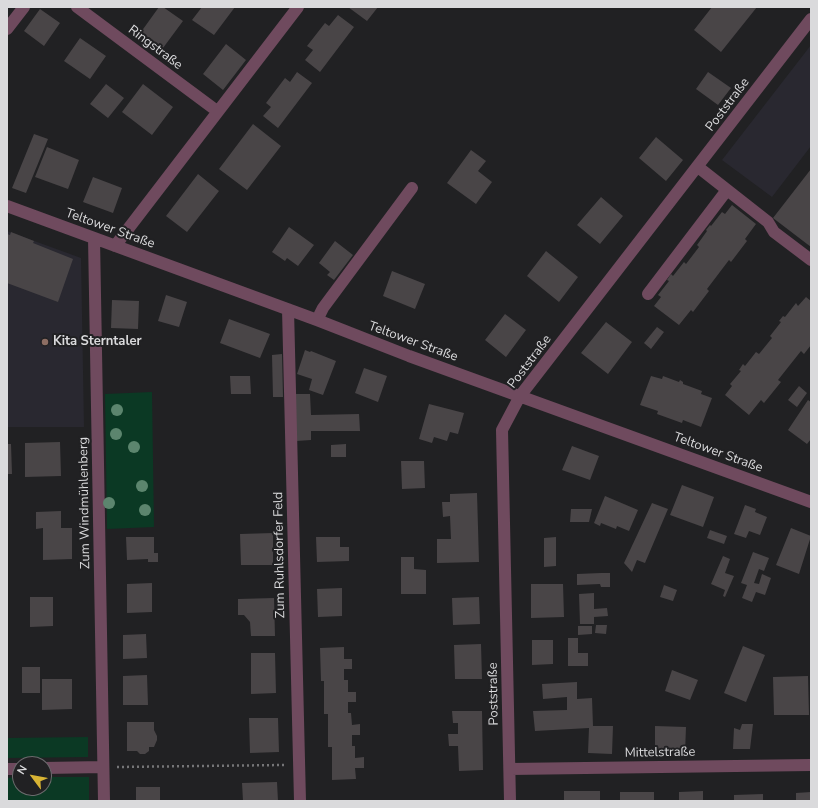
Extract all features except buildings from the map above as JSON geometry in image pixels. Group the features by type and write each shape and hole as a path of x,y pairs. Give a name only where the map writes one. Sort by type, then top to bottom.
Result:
{"street":[{"path":"7,29 24,7"},
{"name":"Ringstraße","path":"77,7 217,111"},
{"path":"115,246 298,7"},
{"name":"Poststraße","path":"510,801 502,430 520,396 811,19"},
{"path":"698,167 768,222 774,232 811,260"},
{"path":"317,320 323,308 412,188"},
{"path":"648,294 727,190"},
{"name":"Teltower Straße","path":"7,206 811,502"},
{"name":"Zum Windmühlenberg","path":"94,238 104,801"},
{"name":"Zum Ruhlsdorfer Feld","path":"288,309 300,801"},
{"name":"Mittelstraße","path":"510,769 811,765"},
{"path":"52,768 103,767"}],"path":[{"path":"103,767 299,765"}],"shaded area":[{"path":"811,45 811,146 772,197 722,160"},
{"name":"Kita Sterntaler","path":"7,231 81,258 84,427 7,427"}],"green space":[{"path":"152,392 154,527 107,529 105,394"},
{"path":"88,737 88,757 12,756 12,758 7,758 7,738"},
{"path":"52,777 89,777 89,801 7,801 7,778 12,778 12,796 52,796"}],"place":[{"name":"Kita Sterntaler","path":"45,342"}]}
